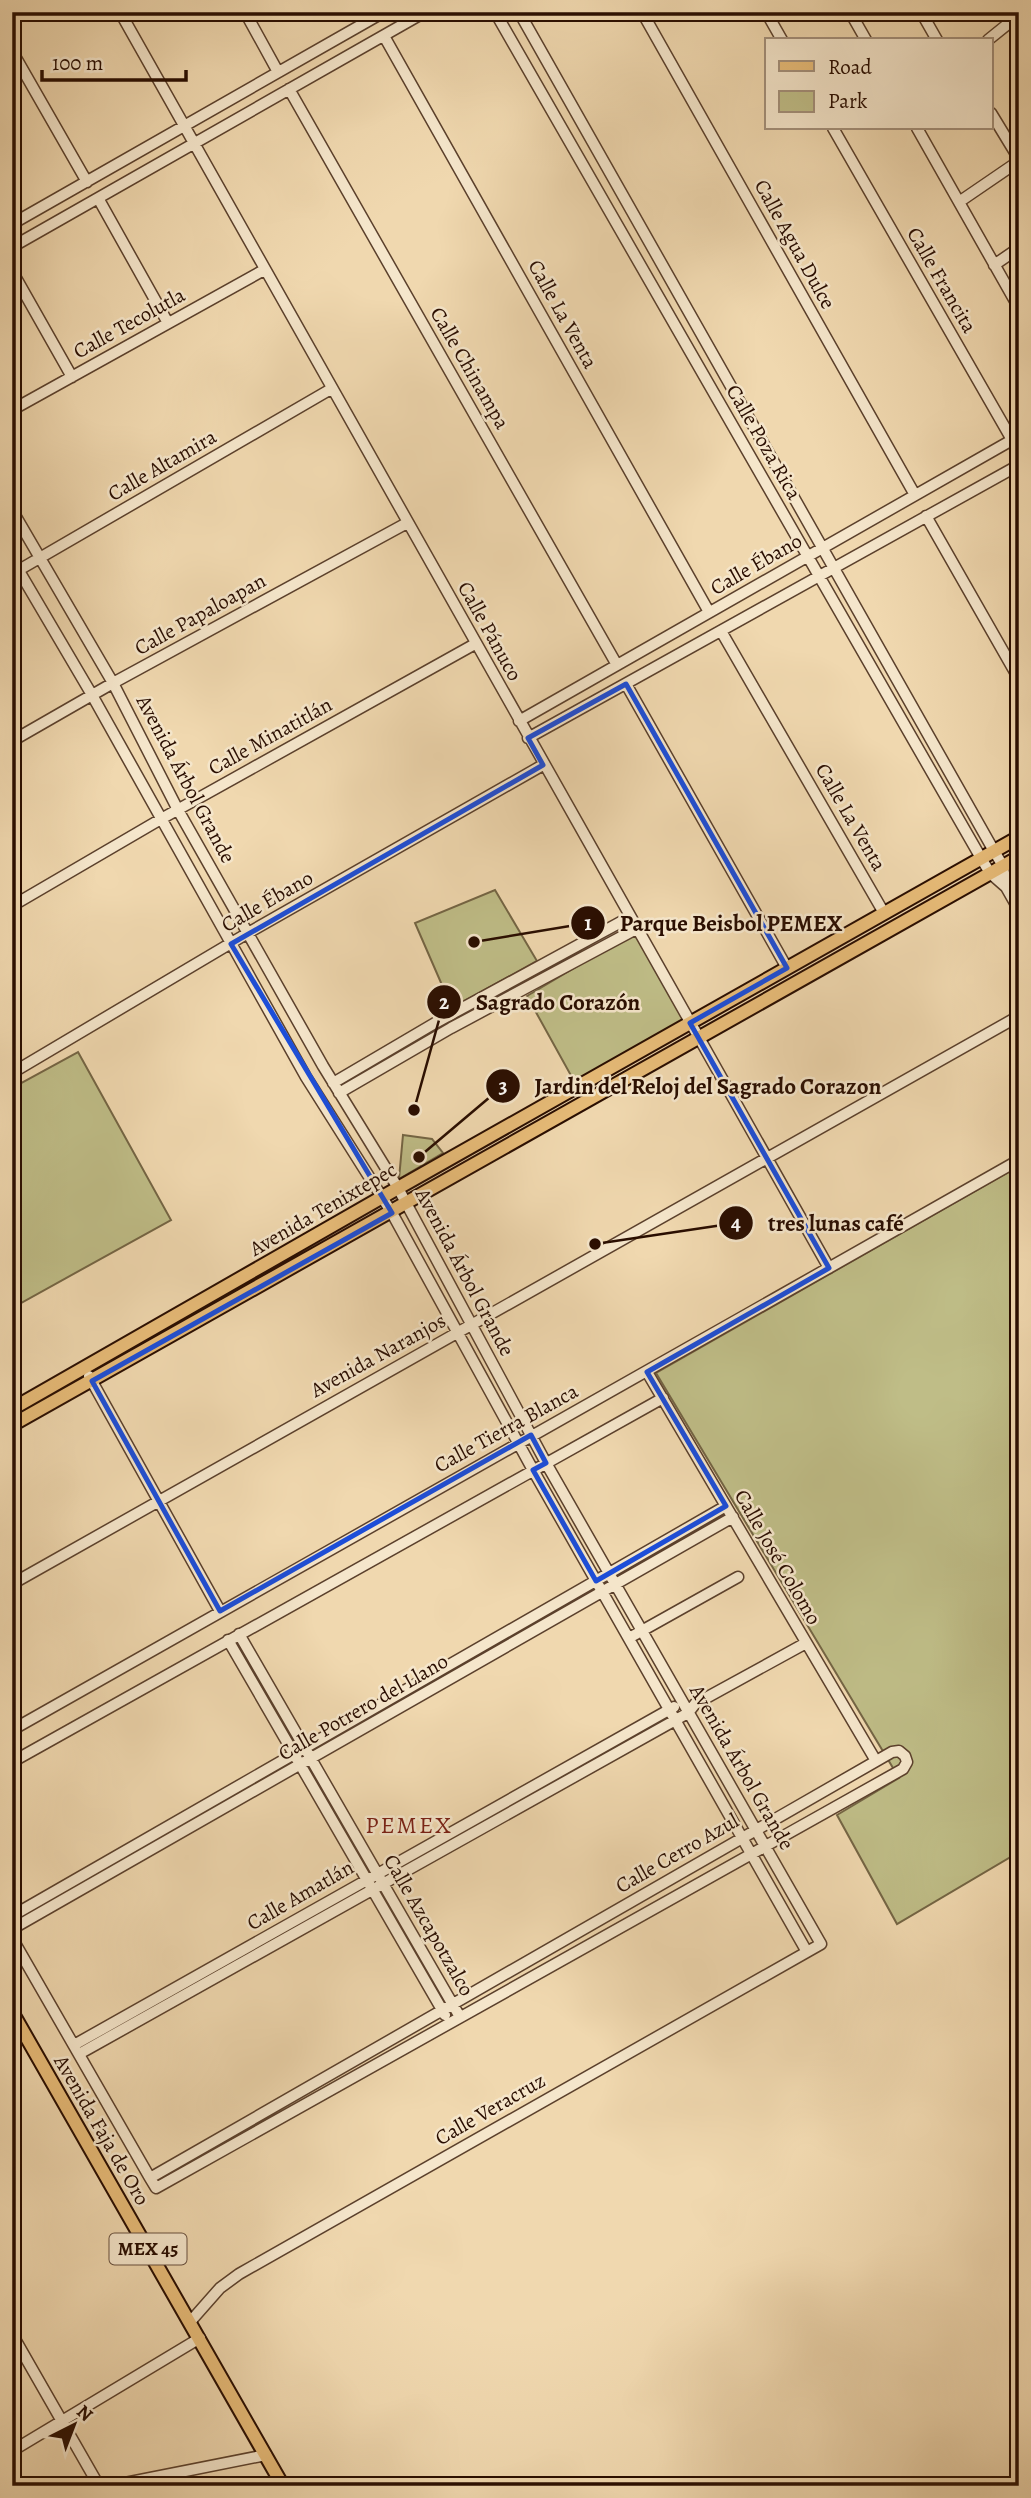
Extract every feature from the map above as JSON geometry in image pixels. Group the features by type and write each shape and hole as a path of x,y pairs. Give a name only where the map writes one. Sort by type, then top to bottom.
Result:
{"main road":[{"name":"Avenida Tenixtepec","path":"12,1409 1019,837"},
{"name":"Avenida Tenixtepec","path":"12,1425 1019,857"},
{"path":"236,1280 245,1295"},
{"name":"Avenida Faja de Oro","path":"12,2012 283,2486"}],"street":[{"name":"Calle Pánuco","path":"120,12 829,1268"},
{"path":"245,12 278,72"},
{"path":"12,223 278,72 372,15 384,12"},
{"path":"12,247 425,12"},
{"name":"Calle Poza Rica","path":"495,12 981,858 990,873 1006,887 1019,910"},
{"name":"Calle Poza Rica","path":"519,12 995,851 1003,866 1006,887"},
{"name":"Calle Agua Dulce","path":"642,12 915,495"},
{"path":"766,12 781,38"},
{"path":"850,12 865,38"},
{"path":"921,12 936,38"},
{"path":"990,38 1018,14"},
{"name":"Calle La Venta","path":"384,36 709,612"},
{"path":"12,51 87,182"},
{"name":"Calle Chinampa","path":"289,89 617,665"},
{"path":"959,202 1019,160 992,115"},
{"name":"Calle Francita","path":"834,130 1019,452"},
{"path":"917,130 1019,308"},
{"path":"98,198 168,323"},
{"path":"627,243 636,237 646,236"},
{"path":"994,265 1019,248"},
{"name":"Calle Tecolutla","path":"12,410 264,270"},
{"path":"648,278 658,277 665,270"},
{"path":"12,271 72,377"},
{"name":"Calle Altamira","path":"15,572 331,389"},
{"name":"Calle Ébano","path":"519,721 1012,440"},
{"name":"Calle Ébano","path":"528,738 1019,465"},
{"name":"Avenida Árbol Grande","path":"12,510 113,683 178,810 333,1083 407,1204 546,1463 642,1631 689,1707 821,1944"},
{"path":"926,516 1019,679"},
{"name":"Calle Papaloapan","path":"12,741 407,523"},
{"name":"Avenida Árbol Grande","path":"12,559 15,572 92,695 306,1077 392,1213 533,1470 807,1952"},
{"name":"Calle La Venta","path":"721,631 884,913"},
{"name":"Calle Minatitlán","path":"12,906 161,819 475,644"},
{"path":"626,684 787,968"},
{"name":"Calle Ébano","path":"12,1073 248,933 543,765"},
{"path":"333,1083 435,1023 630,918"},
{"path":"339,1093 443,1032 636,929"},
{"name":"Avenida Naranjos","path":"12,1584 1019,1016"},
{"name":"Calle Tierra Blanca","path":"12,1730 1019,1160"},
{"path":"84,1368 220,1611"},
{"name":"Calle José Colomo","path":"648,1372 876,1761"},
{"path":"12,1762 663,1398"},
{"name":"Calle Potrero del Llano","path":"12,1916 726,1506"},
{"name":"Calle Potrero del Llano","path":"12,1929 733,1517"},
{"path":"665,1541 672,1552"},
{"path":"629,1638 738,1577"},
{"name":"Calle Azcapotzalco","path":"239,1634 460,2017"},
{"name":"Calle Azcapotzalco","path":"228,1640 449,2023"},
{"name":"Calle Amatlán","path":"76,2050 369,1884 675,1720 689,1707 806,1643"},
{"name":"Calle Amatlán","path":"380,1878 670,1709 689,1707"},
{"name":"Calle Cerro Azul","path":"899,1751 905,1755 907,1762 903,1769 156,2188 150,2178 594,1924 876,1761 899,1751"},
{"path":"811,1799 820,1815"},
{"path":"790,1811 799,1827"},
{"path":"594,1924 602,1937"},
{"path":"12,1938 150,2178"},
{"name":"Calle Veracruz","path":"190,2322 220,2288 239,2274 821,1944"},
{"path":"298,2093 304,2104"},
{"path":"12,2334 99,2486"},
{"path":"12,2451 200,2338"},
{"path":"110,2486 266,2455"}],"highlighted area":[{"path":"626,684 787,968 690,1023 829,1268 647,1372 726,1506 596,1581 533,1470 546,1463 531,1435 220,1611 92,1381 392,1213 231,944 543,765 528,738"}],"green space":[{"path":"495,890 537,961 452,1008 415,923"},
{"path":"635,932 684,1020 574,1081 527,996"},
{"path":"78,1052 171,1220 12,1308 12,1088"},
{"path":"403,1135 432,1139 443,1153 399,1179"},
{"path":"1019,1166 1019,1852 897,1924 837,1815 899,1778 656,1373"}],"place":[{"name":"Parque Beisbol PEMEX","path":"474,942"},
{"name":"Sagrado Corazón","path":"414,1110"},
{"name":"Jardin del Reloj del Sagrado Corazon","path":"419,1157"},
{"name":"tres lunas café","path":"595,1244"}],"district":[{"name":"PEMEX","path":"409,1825"}]}
